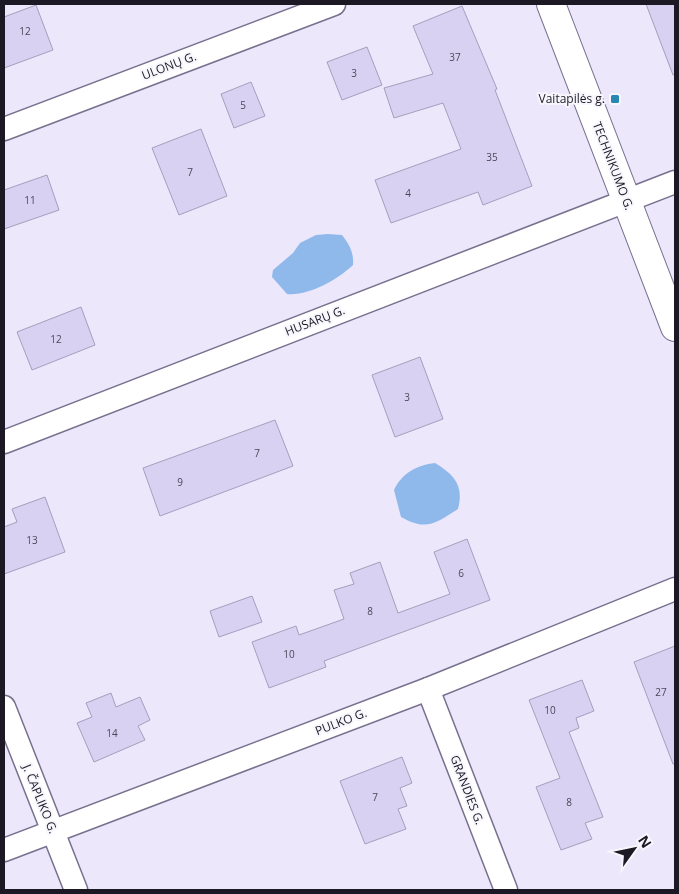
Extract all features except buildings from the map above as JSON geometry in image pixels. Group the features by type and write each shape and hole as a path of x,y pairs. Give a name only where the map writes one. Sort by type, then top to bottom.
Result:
{"street":[{"name":"ULONŲ G.","path":"4,129 334,4"},
{"name":"TECHNIKUMO G.","path":"551,4 675,327"},
{"path":"626,201 675,182"},
{"name":"HUSARŲ G.","path":"4,442 626,201"},
{"name":"PULKO G.","path":"4,850 428,689 675,589"},
{"name":"GRANDIES G.","path":"428,689 506,890"},
{"name":"J. ČAPLIKO G.","path":"4,707 76,890"}],"water":[{"path":"316,235 342,235 353,256 353,265 339,276 313,290 287,294 272,277 273,270 293,253 300,243"},
{"path":"435,463 453,477 459,488 460,501 458,509 443,519 424,525 401,517 394,490 397,484 416,468"}],"place":[{"name":"Vaitapilės g.","path":"615,99"}]}
